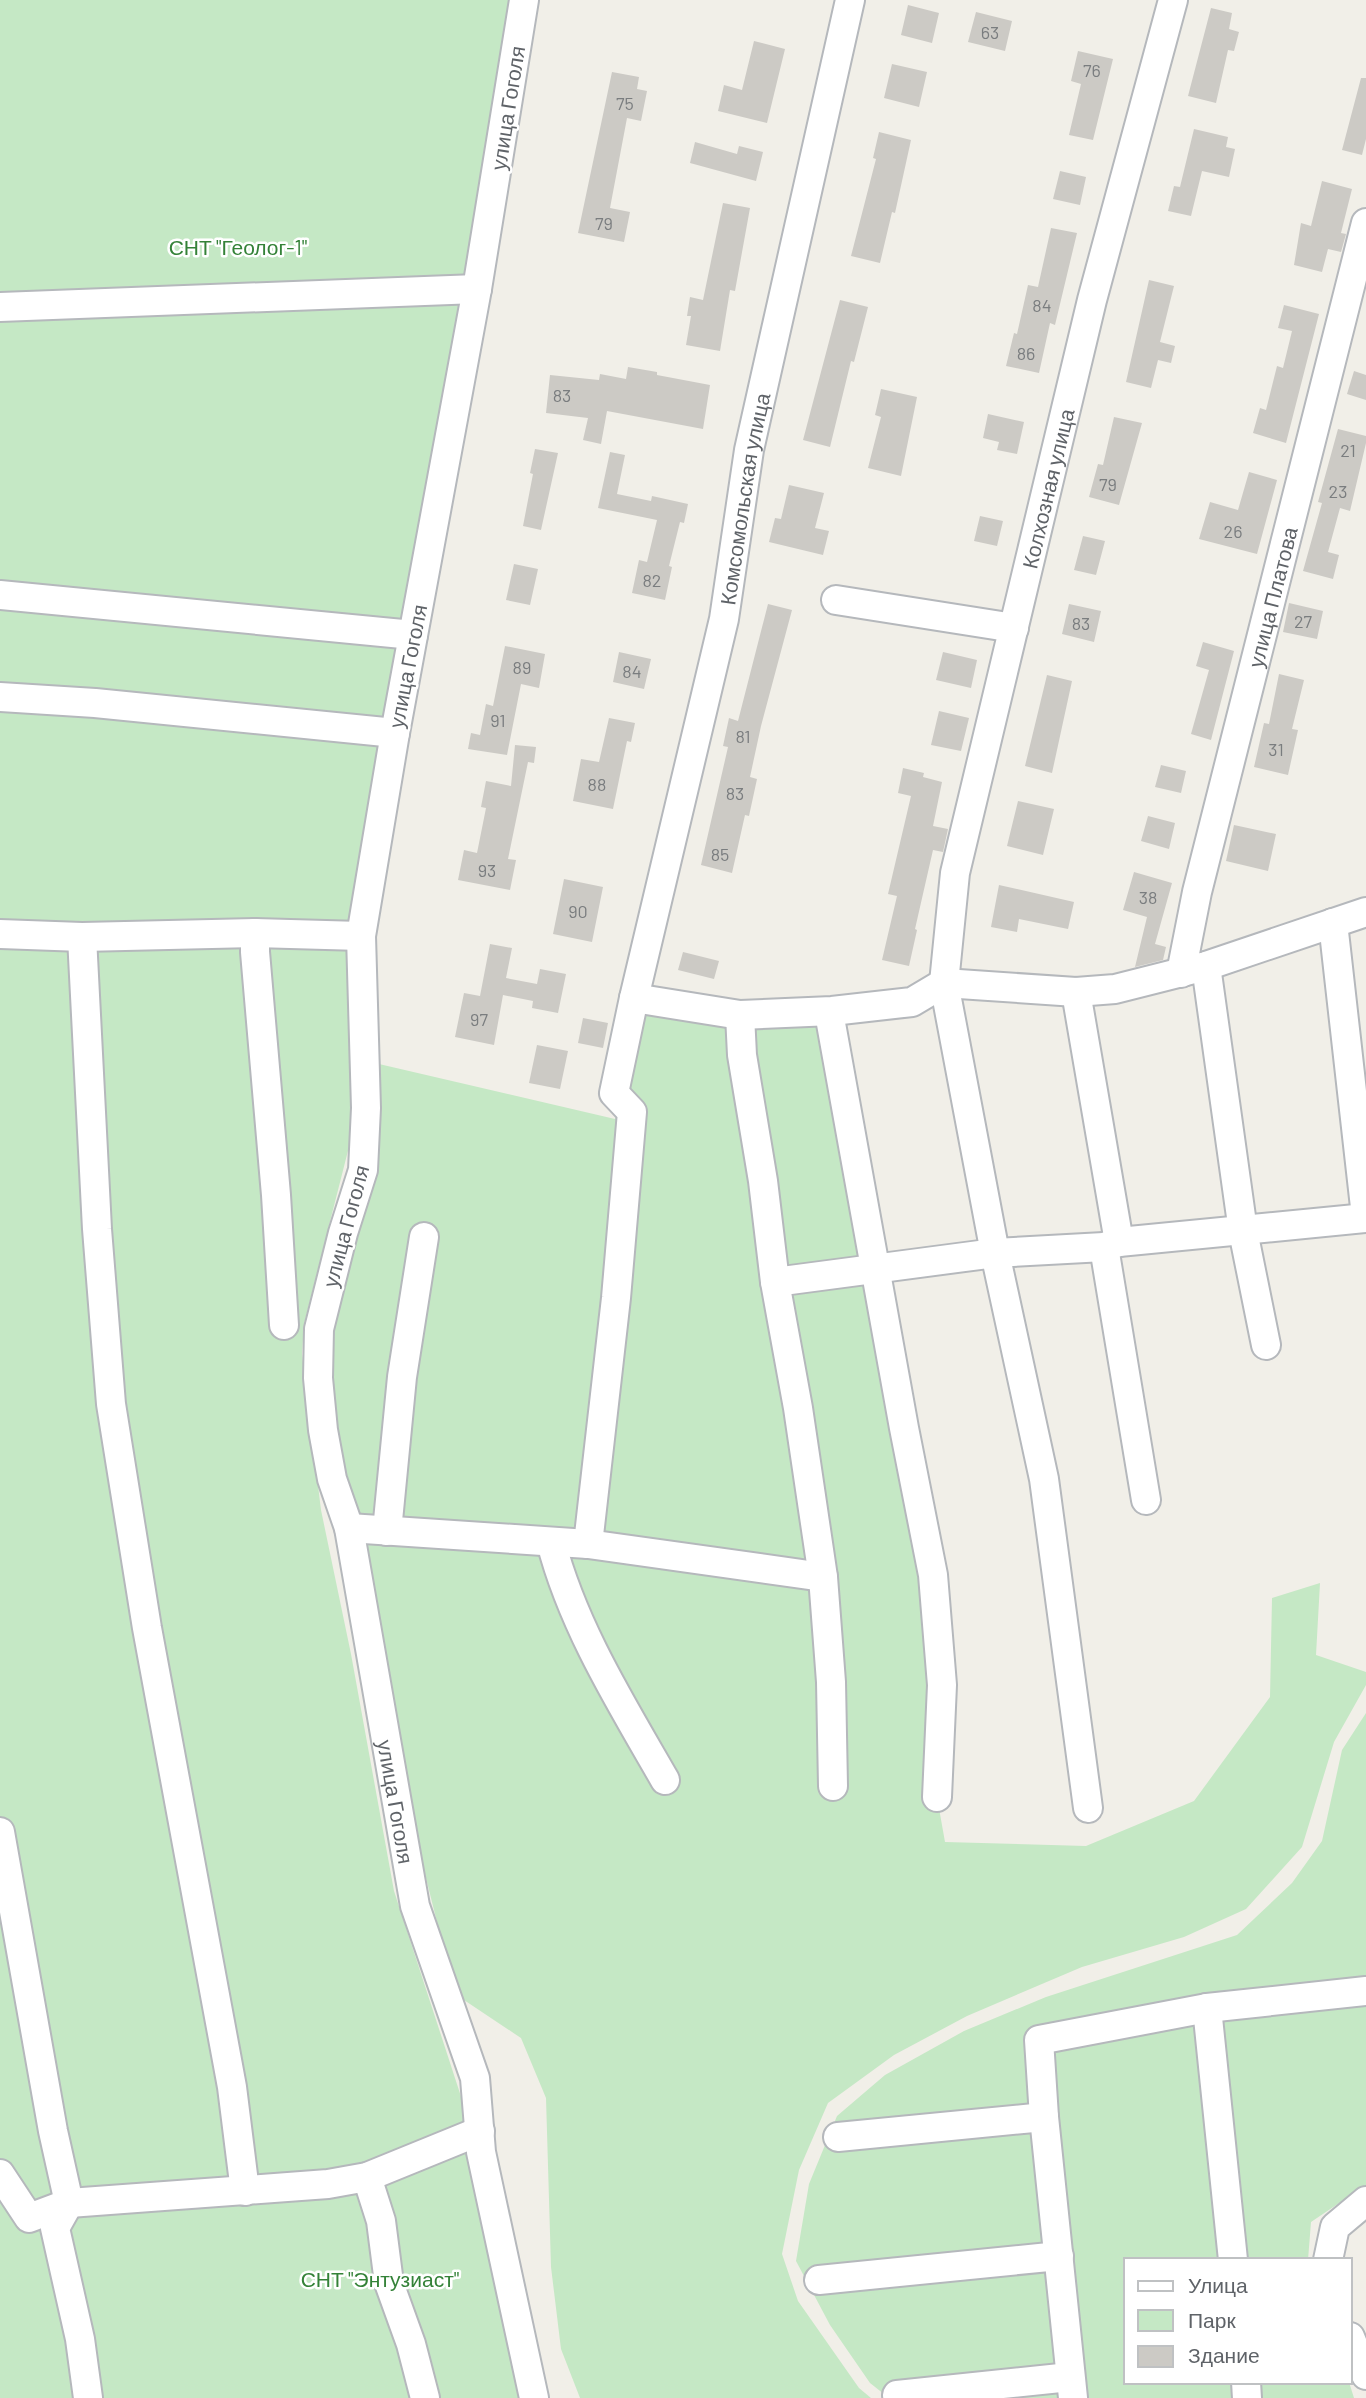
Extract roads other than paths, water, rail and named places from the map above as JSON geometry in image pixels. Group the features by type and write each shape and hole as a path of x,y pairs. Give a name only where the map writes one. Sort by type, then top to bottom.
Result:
{"street":[{"name":"улица Гоголя","path":"524,0 477,289 395,733 361,936 366,1108 363,1170 343,1233 319,1329 318,1378 323,1430 332,1479 349,1528 415,1906 475,2078 481,2152 534,2398"},
{"name":"Комсомольская улица","path":"588,1544 616,1298 632,1112 614,1093 724,619 749,450 850,0"},
{"name":"Колхозная улица","path":"1088,1808 1044,1479 995,1253 944,983 955,873 1092,300 1173,0"},
{"name":"улица Платова","path":"1266,1345 1194,970 1197,892 1366,223"},
{"path":"0,307 477,289"},
{"path":"0,595 413,635"},
{"path":"836,600 1014,628"},
{"path":"0,696 395,733"},
{"path":"634,998 740,1015 832,1011 912,1002 944,983 1076,992 1115,989 1194,970 1366,912"},
{"path":"775,1282 995,1253 1111,1245 1366,1217 1332,923"},
{"path":"255,933 284,1325"},
{"path":"0,934 82,937 255,933 361,936"},
{"path":"82,937 97,1229 111,1404 147,1628 232,2087 245,2191"},
{"path":"1076,992 1146,1500"},
{"path":"740,1015 742,1055 763,1181 775,1282 798,1408 822,1577 831,1682 833,1786"},
{"path":"830,1018 933,1575 942,1685 937,1797"},
{"path":"387,1531 402,1377 424,1237"},
{"path":"349,1528 588,1544 822,1577"},
{"path":"551,1542 556,1561 598,1664 665,1780"},
{"path":"0,1832 53,2131 69,2203 55,2228 80,2339 88,2398"},
{"path":"897,2395 1072,2388 1044,2117 1039,2040 1207,2008 1366,1991"},
{"path":"1207,2008 1233,2258"},
{"path":"838,2137 1044,2117"},
{"path":"0,2174 29,2218 69,2203 328,2184 367,2177 480,2131"},
{"path":"367,2177 381,2221 389,2283 411,2344 425,2398"},
{"path":"1328,2258 1335,2227 1366,2201"},
{"path":"819,2280 1059,2256"},
{"path":"1352,2342 1366,2375"}],"park label":[{"name":"СНТ \"Геолог-1\"","path":"238,246"},
{"name":"СНТ \"Энтузиаст\"","path":"380,2278"}]}
